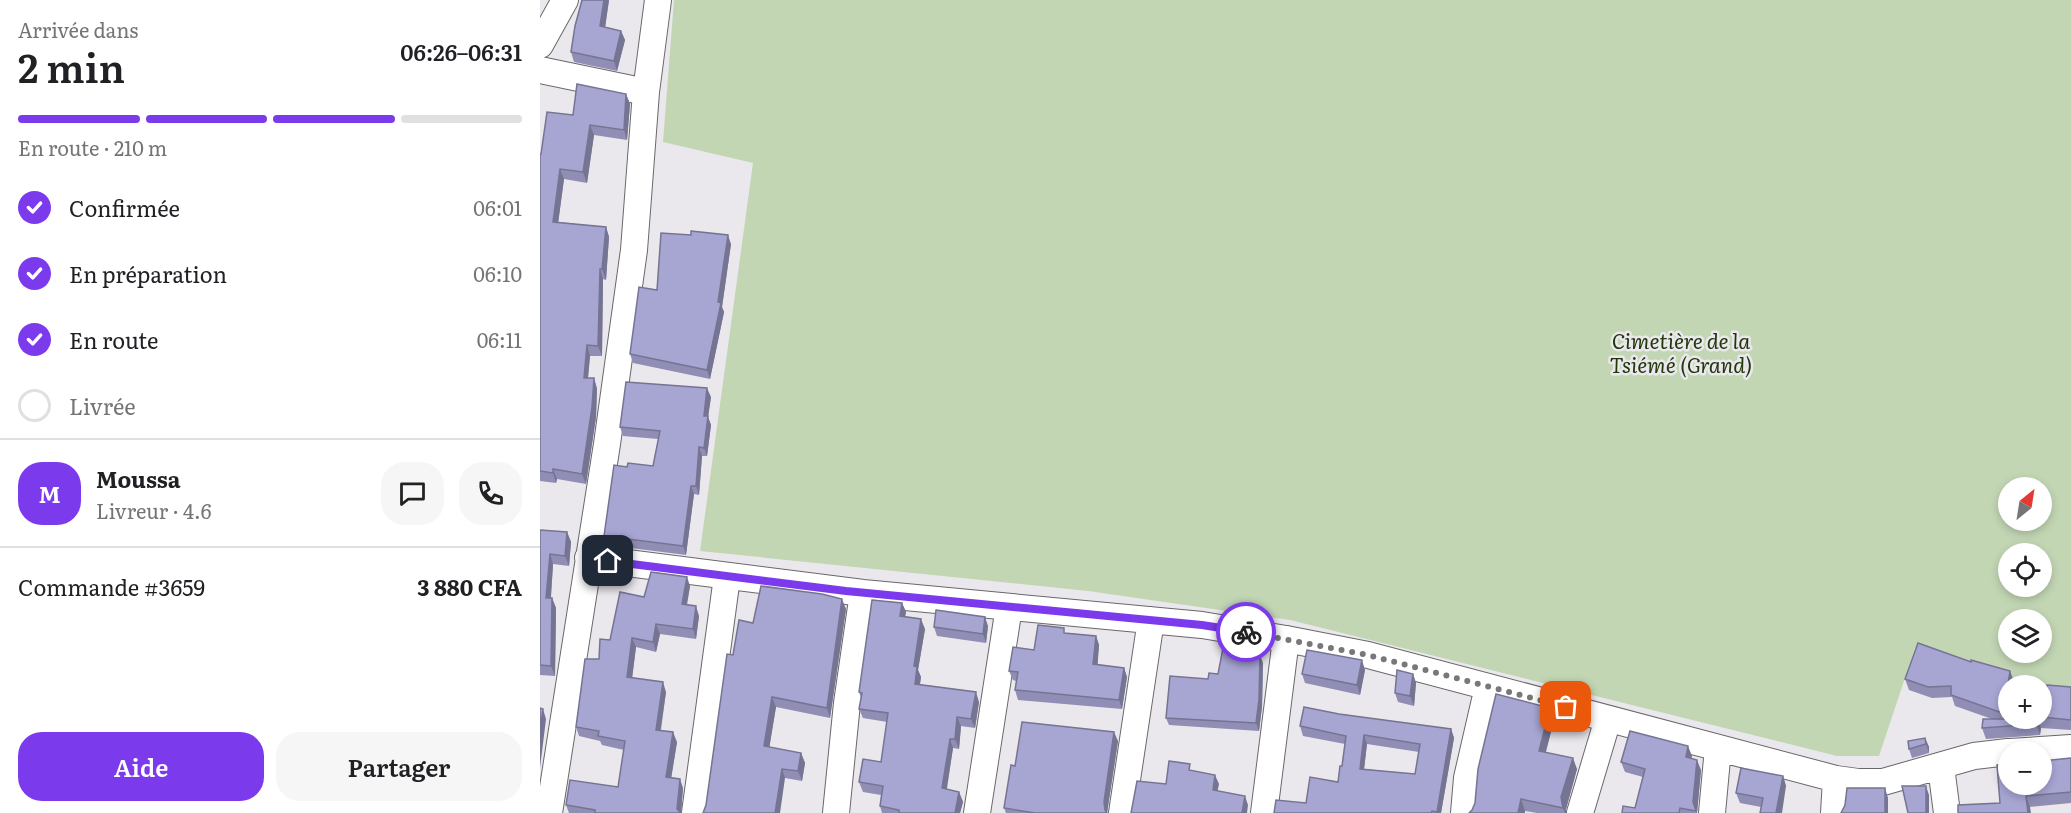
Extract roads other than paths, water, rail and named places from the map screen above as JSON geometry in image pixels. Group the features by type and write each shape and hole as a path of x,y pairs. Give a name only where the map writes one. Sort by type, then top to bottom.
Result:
{"street":[{"path":"540,45 565,0"},
{"path":"549,813 634,250 646,92 658,0"},
{"path":"540,70 646,92"},
{"path":"588,558 863,593 1202,625 1286,639 1368,655 1836,779 1883,782 1974,756 1998,753"},
{"path":"695,813 727,577"},
{"path":"836,813 847,703 863,593"},
{"path":"977,813 1009,607"},
{"path":"1122,813 1151,620"},
{"path":"1264,813 1286,639"},
{"path":"1464,813 1467,778 1488,687"},
{"path":"1580,813 1608,719"},
{"path":"1712,813 1718,748"},
{"path":"2052,749 2071,748"},
{"path":"1941,767 1947,813"},
{"path":"1834,813 1836,779"}],"park label":[{"name":"Cimetière de la Tsiémé (Grand)","path":"1681,354"}]}
